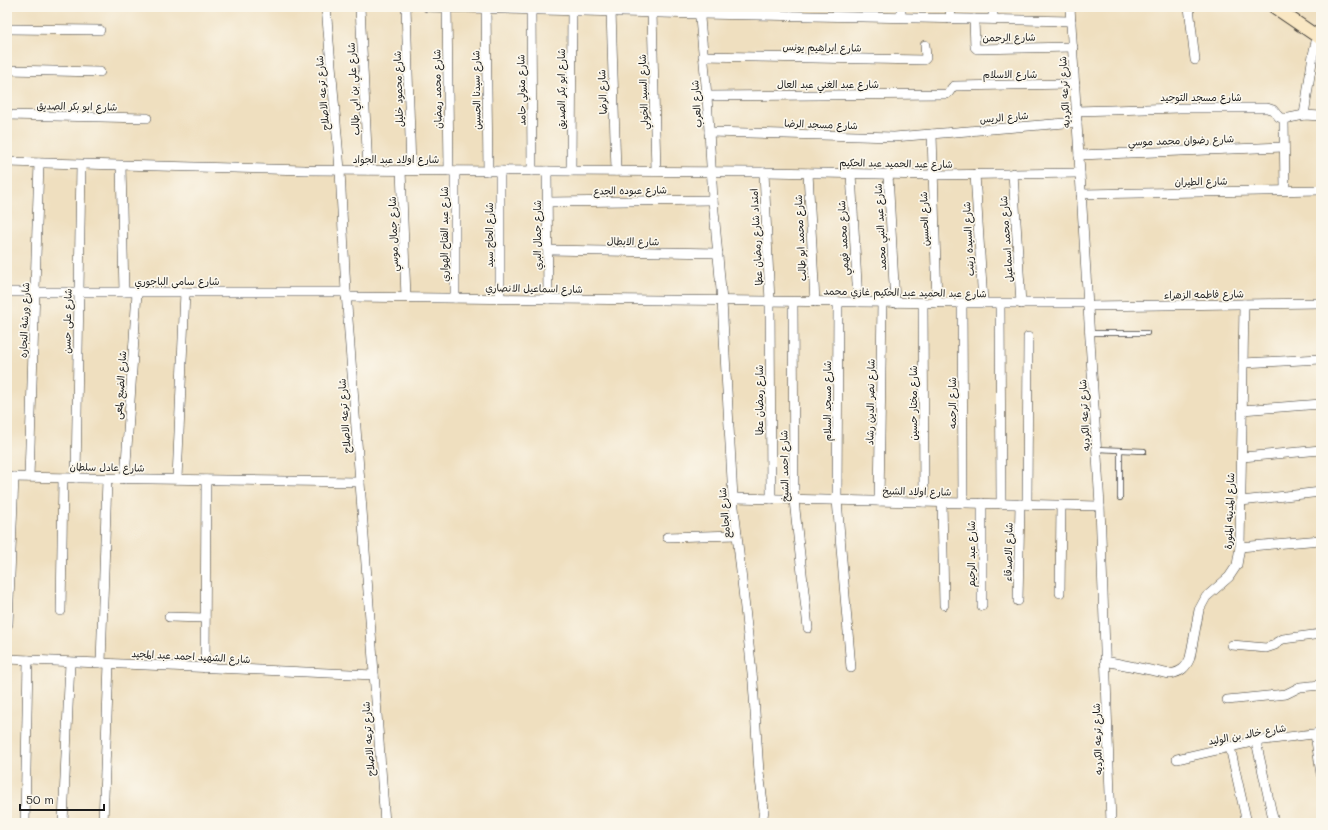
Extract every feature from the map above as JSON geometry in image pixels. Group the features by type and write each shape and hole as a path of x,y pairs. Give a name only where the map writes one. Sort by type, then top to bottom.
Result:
{"street":[{"name":"شارع ترعه الاصلاح","path":"326,7 340,170 346,294 385,823"},
{"name":"شارع علي بن ابي طالب","path":"360,7 368,170"},
{"name":"شارع محمود خليل","path":"406,7 406,170"},
{"path":"426,7 531,8 652,12 700,10 855,12 901,17 1071,21"},
{"path":"901,7 901,17"},
{"path":"950,19 951,7"},
{"path":"993,7 993,19"},
{"name":"شارع ترعه الكرديه","path":"1070,7 1100,506 1111,823"},
{"path":"1189,7 1196,60"},
{"path":"1274,7 1319,38 1313,55 1304,115"},
{"name":"شارع محمد رمضان","path":"447,8 452,171"},
{"name":"شارع سيدنا الحسين","path":"488,171 490,8"},
{"name":"شارع متولي حامد","path":"531,8 532,171"},
{"name":"شارع ابو بكر الصديق","path":"572,9 572,171"},
{"name":"شارع العرب","path":"700,10 713,200"},
{"name":"شارع الرضا","path":"611,11 616,171"},
{"name":"شارع السيد الخولي","path":"652,12 656,172"},
{"name":"شارع الرحمن","path":"974,19 975,47 978,49 1072,48"},
{"path":"7,29 100,30"},
{"name":"شارع ابراهيم يونس","path":"703,56 924,60 926,58 925,45"},
{"path":"7,70 100,72"},
{"name":"شارع الاسلام","path":"949,93 951,88 955,86 1075,84"},
{"name":"شارع عبد الغني عبد العال","path":"707,96 949,93"},
{"name":"شارع مسجد التوحيد","path":"1076,111 1180,108 1267,108 1273,110 1279,117 1284,119"},
{"name":"شارع ابو بكر الصديق","path":"7,115 147,118"},
{"path":"1286,190 1284,119 1304,115 1321,116"},
{"name":"شارع الريس","path":"932,134 1077,122"},
{"name":"شارع مسجد الرضا","path":"709,132 894,137 932,134"},
{"name":"شارع الحسين","path":"932,134 938,303"},
{"name":"شارع رضوان محمد موسي","path":"1079,155 1284,147"},
{"name":"شارع اولاد عبد الجواد","path":"7,162 121,166 340,170 712,172"},
{"name":"شارع ورشة النجاره","path":"29,477 39,163"},
{"name":"شارع على حسن","path":"76,478 81,165"},
{"path":"121,166 124,292"},
{"name":"شارع جمال موسي","path":"406,170 406,297"},
{"name":"شارع عبد الفتاح الهواري","path":"452,171 454,298"},
{"name":"شارع الحاج سيد","path":"500,171 500,298"},
{"name":"شارع جمال البري","path":"548,171 548,299"},
{"name":"شارع عبد الحميد عبد الحكيم","path":"712,172 933,175 1080,173"},
{"name":"امتداد شارع رمضان عطا","path":"764,172 770,302"},
{"name":"شارع محمد ابو طالب","path":"808,173 815,302"},
{"name":"شارع محمد فهمي","path":"851,173 858,302"},
{"name":"شارع محمد اسماعيل","path":"1013,173 1021,304"},
{"name":"شارع عبد النبي محمد","path":"888,174 895,303"},
{"name":"شارع السيده زينب","path":"975,174 983,304"},
{"name":"شارع الطيران","path":"1081,194 1321,190"},
{"name":"شارع عبوده الجدع","path":"548,202 713,200"},
{"name":"شارع الجامع","path":"713,200 722,301 737,535 753,682 759,772 764,810 762,823"},
{"name":"شارع الابطال","path":"548,250 718,253"},
{"name":"شارع سامى الباجوري","path":"7,292 346,294"},
{"name":"شارع الضبع لمعى","path":"125,479 137,292"},
{"path":"177,479 184,292"},
{"name":"شارع اسماعيل الانصاري","path":"346,294 454,298 722,301"},
{"name":"شارع عبد الحميد عبد الحكيم غازي محمد","path":"722,301 1088,304"},
{"name":"شارع رمضان عطا","path":"770,302 771,499"},
{"name":"شارع احمد الشيخ","path":"794,302 794,500 808,628"},
{"name":"شارع مسجد السلام","path":"838,302 837,500 851,668"},
{"name":"شارع نصر الدين رشاد","path":"879,501 882,303"},
{"name":"شارع مختار حسين","path":"923,303 924,502"},
{"name":"شارع الرحمه","path":"962,303 963,503"},
{"name":"شارع فاطمه الزهراء","path":"1088,304 1321,303"},
{"path":"1000,304 1001,504"},
{"name":"شارع المدينه المنورة","path":"1105,661 1170,674 1183,670 1188,664 1190,658 1199,610 1206,597 1229,577 1236,565 1240,547 1244,304"},
{"name":"شارع الاصدقاء","path":"1018,601 1023,504 1028,337"},
{"path":"1243,363 1321,359"},
{"path":"1242,410 1321,404"},
{"path":"1242,457 1321,450"},
{"path":"8,624 11,477"},
{"name":"شارع عادل سلطان","path":"11,477 360,482"},
{"path":"61,611 63,478"},
{"path":"103,823 108,479"},
{"path":"206,480 206,668"},
{"path":"1241,501 1321,492"},
{"name":"شارع اولاد الشيخ","path":"734,498 1100,506"},
{"path":"942,502 944,605"},
{"name":"شارع عبد الرحيم","path":"982,503 982,606"},
{"path":"1060,593 1061,505"},
{"path":"667,537 737,535"},
{"path":"1240,547 1321,540"},
{"path":"168,617 205,618"},
{"path":"1232,645 1266,648 1275,645 1283,639 1321,634"},
{"name":"شارع الشهيد احمد عبد المجيد","path":"7,659 374,675"},
{"path":"25,823 28,660"},
{"path":"63,823 70,662"},
{"path":"1227,700 1286,694 1300,687 1321,685"},
{"path":"1318,734 1321,774"},
{"name":"شارع خالد بن الوليد","path":"1177,759 1256,741 1318,734"},
{"path":"1256,741 1274,823"},
{"path":"1230,747 1247,823"}],"lane":[{"path":"1090,333 1147,333"},
{"path":"1097,449 1144,451"},
{"path":"1120,450 1120,498"}]}
